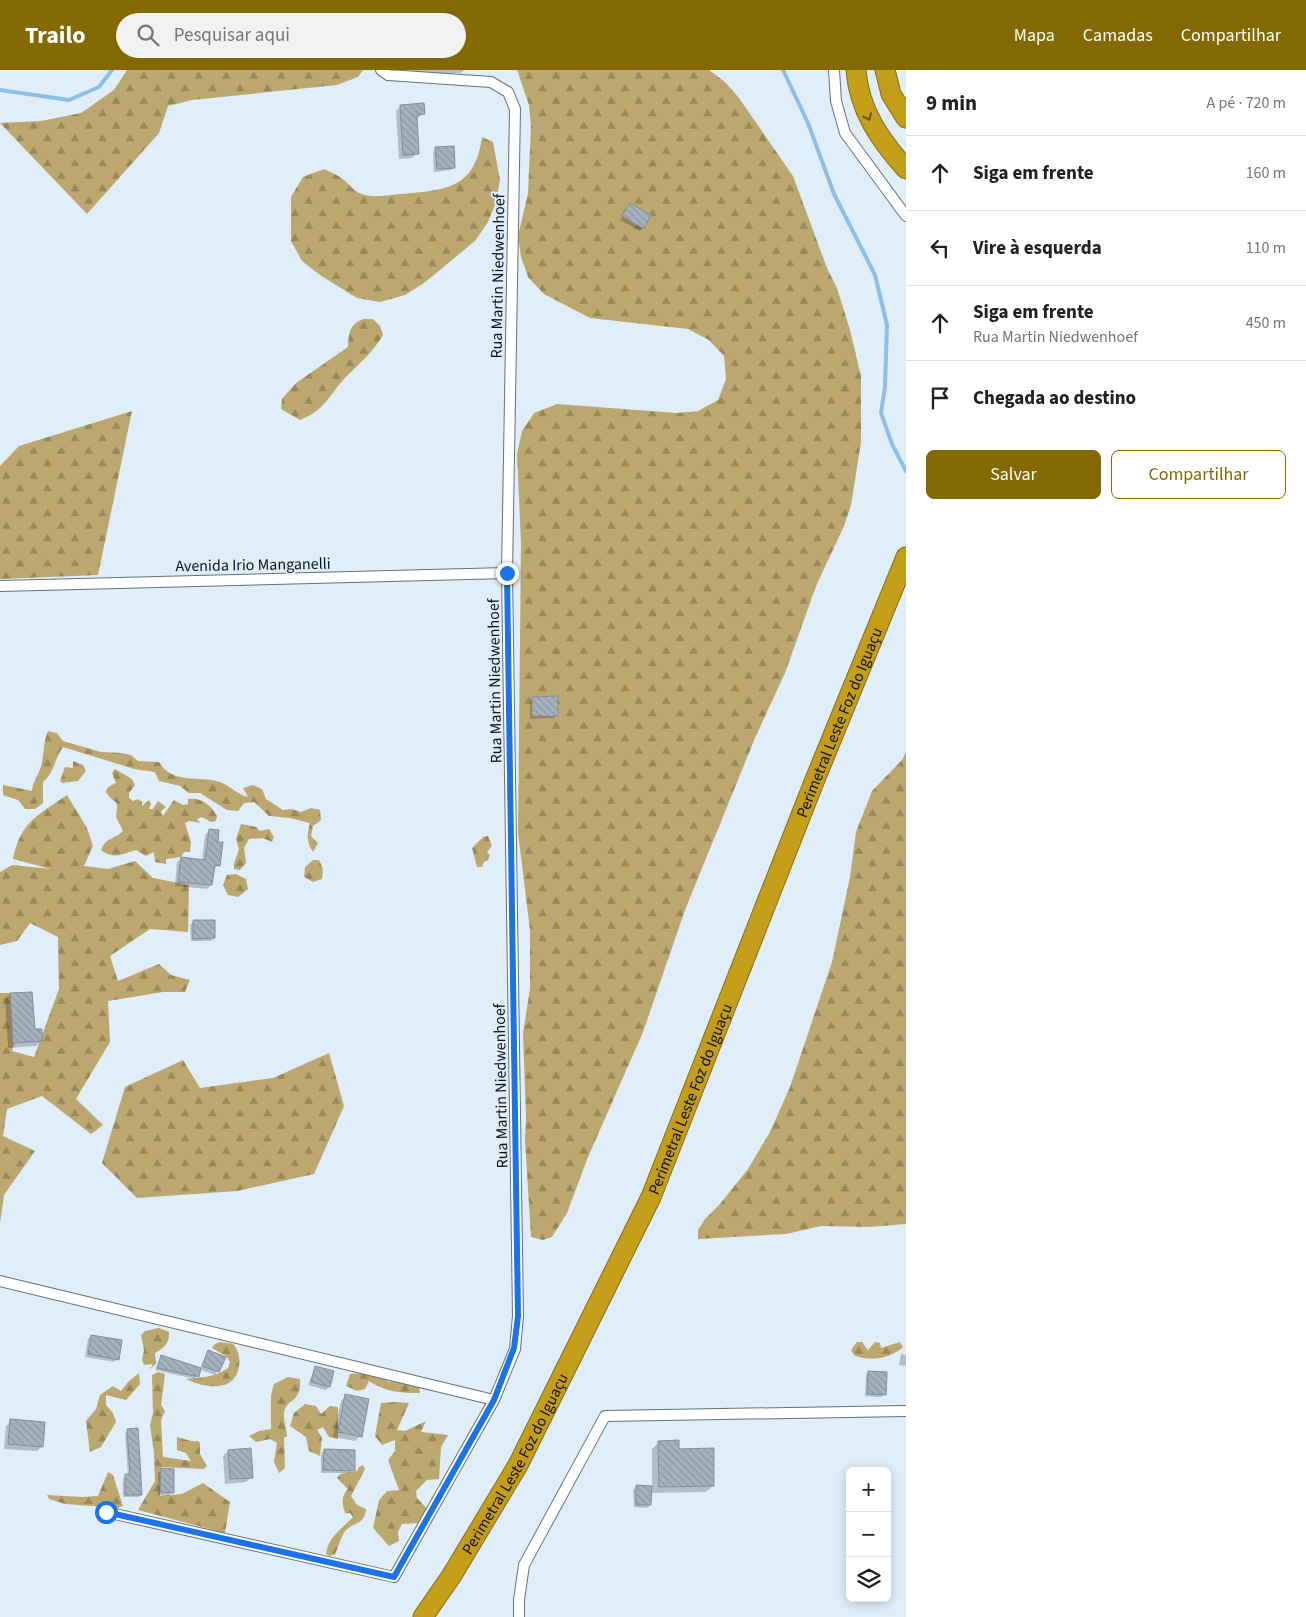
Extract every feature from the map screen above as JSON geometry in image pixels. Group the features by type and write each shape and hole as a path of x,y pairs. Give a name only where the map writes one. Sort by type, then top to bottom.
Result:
{"highway":[{"path":"856,70 859,91 872,125 882,142 906,169"},
{"path":"885,70 892,94 906,118"},
{"name":"Perimetral Leste Foz do Iguaçu","path":"423,1617 452,1575 518,1465 651,1196 818,773 906,557"}],"street":[{"name":"Rua Martin Niedwenhoef","path":"106,1512 394,1577 494,1400 514,1348 518,1316 507,573 515,110 508,92 491,82 388,75 380,70"},
{"path":"834,70 836,102 845,133 906,216"},
{"name":"Avenida Irio Manganelli","path":"0,586 507,573"},
{"path":"0,1281 494,1400"},
{"path":"519,1617 519,1600 524,1565 605,1416 906,1411"}],"green space":[{"path":"127,70 363,70 358,77 337,85 192,100 168,106 159,133 87,214 0,123 41,121 81,113 114,90"},
{"path":"517,70 709,70 725,82 739,98 793,176 827,268 837,288 861,376 861,442 851,505 844,526 816,586 785,673 755,738 685,910 643,1032 588,1157 567,1213 552,1237 543,1240 531,1237 525,1140 523,1033 530,989 530,930 518,833 521,543 517,454 522,431 534,413 557,404 677,413 698,411 718,400 726,379 724,356 709,340 688,329 590,318 544,294 528,277 521,257 518,236 528,193 531,126 529,105"},
{"path":"482,137 493,142 500,180 496,202 488,222 475,241 424,283 405,295 380,302 357,298 320,275 302,261 291,241 291,197 303,177 324,169 342,178 357,192 369,196 432,191 456,184 465,177 473,167"},
{"path":"363,319 373,319 380,326 383,335 371,352 322,406 300,420 281,409 282,399 296,383 348,347 352,327"},
{"path":"132,411 98,575 0,579 0,466 19,446"},
{"path":"48,731 57,733 63,741 101,752 131,755 138,761 159,762 164,769 178,777 220,782 248,797 243,788 253,785 262,789 266,799 283,810 292,809 301,812 311,808 320,810 321,820 313,826 311,836 318,843 313,852 308,838 310,823 290,818 269,816 254,802 244,803 238,811 227,810 200,793 189,793 180,786 159,781 155,772 134,769 63,747 50,774 43,782 43,803 35,809 25,809 18,800 3,795 3,785 32,791 41,767"},
{"path":"906,752 906,1224 869,1227 821,1226 786,1234 698,1239 698,1230 705,1219 720,1204 748,1169 770,1132 790,1087 832,962 850,877 856,832 872,791 902,760"},
{"path":"73,761 83,765 86,771 78,781 62,783 60,781 65,767 73,768"},
{"path":"115,769 132,779 135,785 129,793 129,798 133,801 138,799 142,802 142,806 149,800 151,804 149,809 153,809 158,801 166,807 161,811 163,816 174,800 183,805 188,804 188,799 197,799 212,808 217,816 216,821 211,822 202,817 197,819 200,823 189,821 185,823 191,842 190,852 184,852 181,857 166,859 166,864 155,862 154,852 146,856 136,850 118,855 106,853 101,850 105,843 123,831 116,817 117,804 106,792 108,787 116,783 112,773"},
{"path":"67,795 87,828 93,846 84,866 108,869 135,861 153,878 189,885 188,932 150,929 110,956 118,981 159,964 171,975 190,980 185,992 163,992 108,1001 110,1042 76,1099 103,1125 91,1134 42,1096 7,1109 3,1136 35,1151 4,1195 0,1223 0,993 29,993 12,1051 34,1057 59,989 58,937 30,923 17,941 0,945 0,872 12,865 51,869 13,859 16,846 26,828 39,814"},
{"path":"241,824 256,827 260,831 269,829 274,837 272,842 263,838 249,839 244,848 246,863 240,870 234,869 234,864 239,849 236,839"},
{"path":"488,836 492,846 487,852 490,855 482,867 477,867 472,848 483,837"},
{"path":"313,860 319,860 323,869 322,879 313,882 304,877 305,867"},
{"path":"236,874 246,879 248,889 238,897 228,895 223,885 227,875"},
{"path":"329,1053 344,1106 314,1174 237,1191 137,1198 102,1163 125,1087 183,1060 200,1088 273,1078"},
{"path":"159,1328 169,1332 168,1339 164,1347 155,1353 156,1363 150,1370 153,1364 144,1365 142,1360 144,1350 141,1335 145,1331"},
{"path":"220,1342 233,1344 239,1354 239,1366 232,1381 219,1386 211,1386 186,1379 213,1375 228,1368 230,1362 226,1356 212,1348"},
{"path":"857,1342 862,1342 868,1350 875,1342 880,1343 881,1348 900,1342 903,1347 886,1357 873,1359 854,1355 851,1350"},
{"path":"158,1372 165,1374 161,1405 165,1411 161,1420 163,1457 191,1461 186,1453 177,1450 177,1437 198,1441 200,1443 200,1454 207,1466 204,1469 161,1467 160,1496 182,1494 203,1483 230,1502 225,1533 138,1510 155,1481 150,1425 153,1413 152,1375"},
{"path":"372,1372 384,1374 388,1382 402,1379 419,1385 420,1393 393,1391 381,1388 369,1381 365,1389 357,1391 346,1386 350,1374"},
{"path":"139,1373 140,1384 126,1400 106,1395 106,1405 113,1413 116,1422 101,1447 90,1452 86,1421 96,1409 100,1395 113,1386 121,1391"},
{"path":"288,1377 300,1379 300,1387 299,1393 285,1408 284,1419 287,1437 284,1437 285,1468 279,1473 274,1462 277,1443 270,1439 256,1442 249,1436 259,1431 271,1429 271,1395 274,1384"},
{"path":"381,1403 409,1403 397,1430 405,1431 426,1421 421,1432 448,1435 441,1447 439,1479 427,1480 416,1491 417,1498 429,1511 420,1523 402,1524 398,1532 399,1541 389,1546 373,1528 379,1500 387,1491 399,1490 388,1460 395,1451 395,1440 382,1445 375,1436"},
{"path":"305,1404 316,1406 321,1414 330,1406 338,1407 338,1439 329,1437 323,1427 317,1430 322,1438 320,1456 309,1451 306,1437 290,1426 294,1413"},
{"path":"363,1465 365,1469 351,1496 357,1505 366,1509 365,1514 361,1521 345,1531 335,1554 330,1556 326,1554 327,1548 336,1533 353,1517 350,1513 345,1513 343,1506 343,1497 348,1489 337,1478 340,1474 357,1471"},
{"path":"108,1472 113,1475 123,1506 118,1508 65,1504 49,1499 47,1495 98,1496"}],"building":[{"path":"424,103 425,114 417,115 419,154 403,155 400,105"},
{"path":"454,146 455,168 437,169 435,147"},
{"path":"630,203 651,215 644,229 622,216"},
{"path":"558,696 558,716 532,716 532,697"},
{"path":"209,829 219,830 218,842 223,842 220,866 215,865 212,885 178,882 181,857 205,860"},
{"path":"193,920 215,920 215,938 193,939"},
{"path":"32,992 35,1029 42,1029 42,1041 13,1043 10,993"},
{"path":"91,1335 122,1340 119,1360 88,1354"},
{"path":"208,1350 226,1357 219,1372 202,1366"},
{"path":"161,1355 201,1368 199,1377 157,1368"},
{"path":"315,1366 334,1371 330,1387 311,1382"},
{"path":"868,1371 887,1372 886,1395 867,1394"},
{"path":"345,1394 369,1399 362,1437 338,1432"},
{"path":"10,1419 45,1422 43,1447 8,1444"},
{"path":"138,1428 142,1495 125,1495 125,1474 130,1474 127,1429"},
{"path":"679,1440 679,1449 714,1448 714,1486 659,1487 658,1441"},
{"path":"251,1448 253,1478 230,1479 228,1450"},
{"path":"324,1449 355,1450 355,1471 323,1470"},
{"path":"161,1468 174,1469 174,1493 160,1492"},
{"path":"636,1485 652,1486 651,1505 636,1505"}],"waterway":[{"path":"0,90 69,100 99,87 112,70"},
{"path":"783,70 808,123 834,194 875,275 887,325 885,387 881,413 892,444 906,471"}],"route":[{"path":"106,1512 394,1577 494,1400 514,1348 518,1316 507,573"}]}
